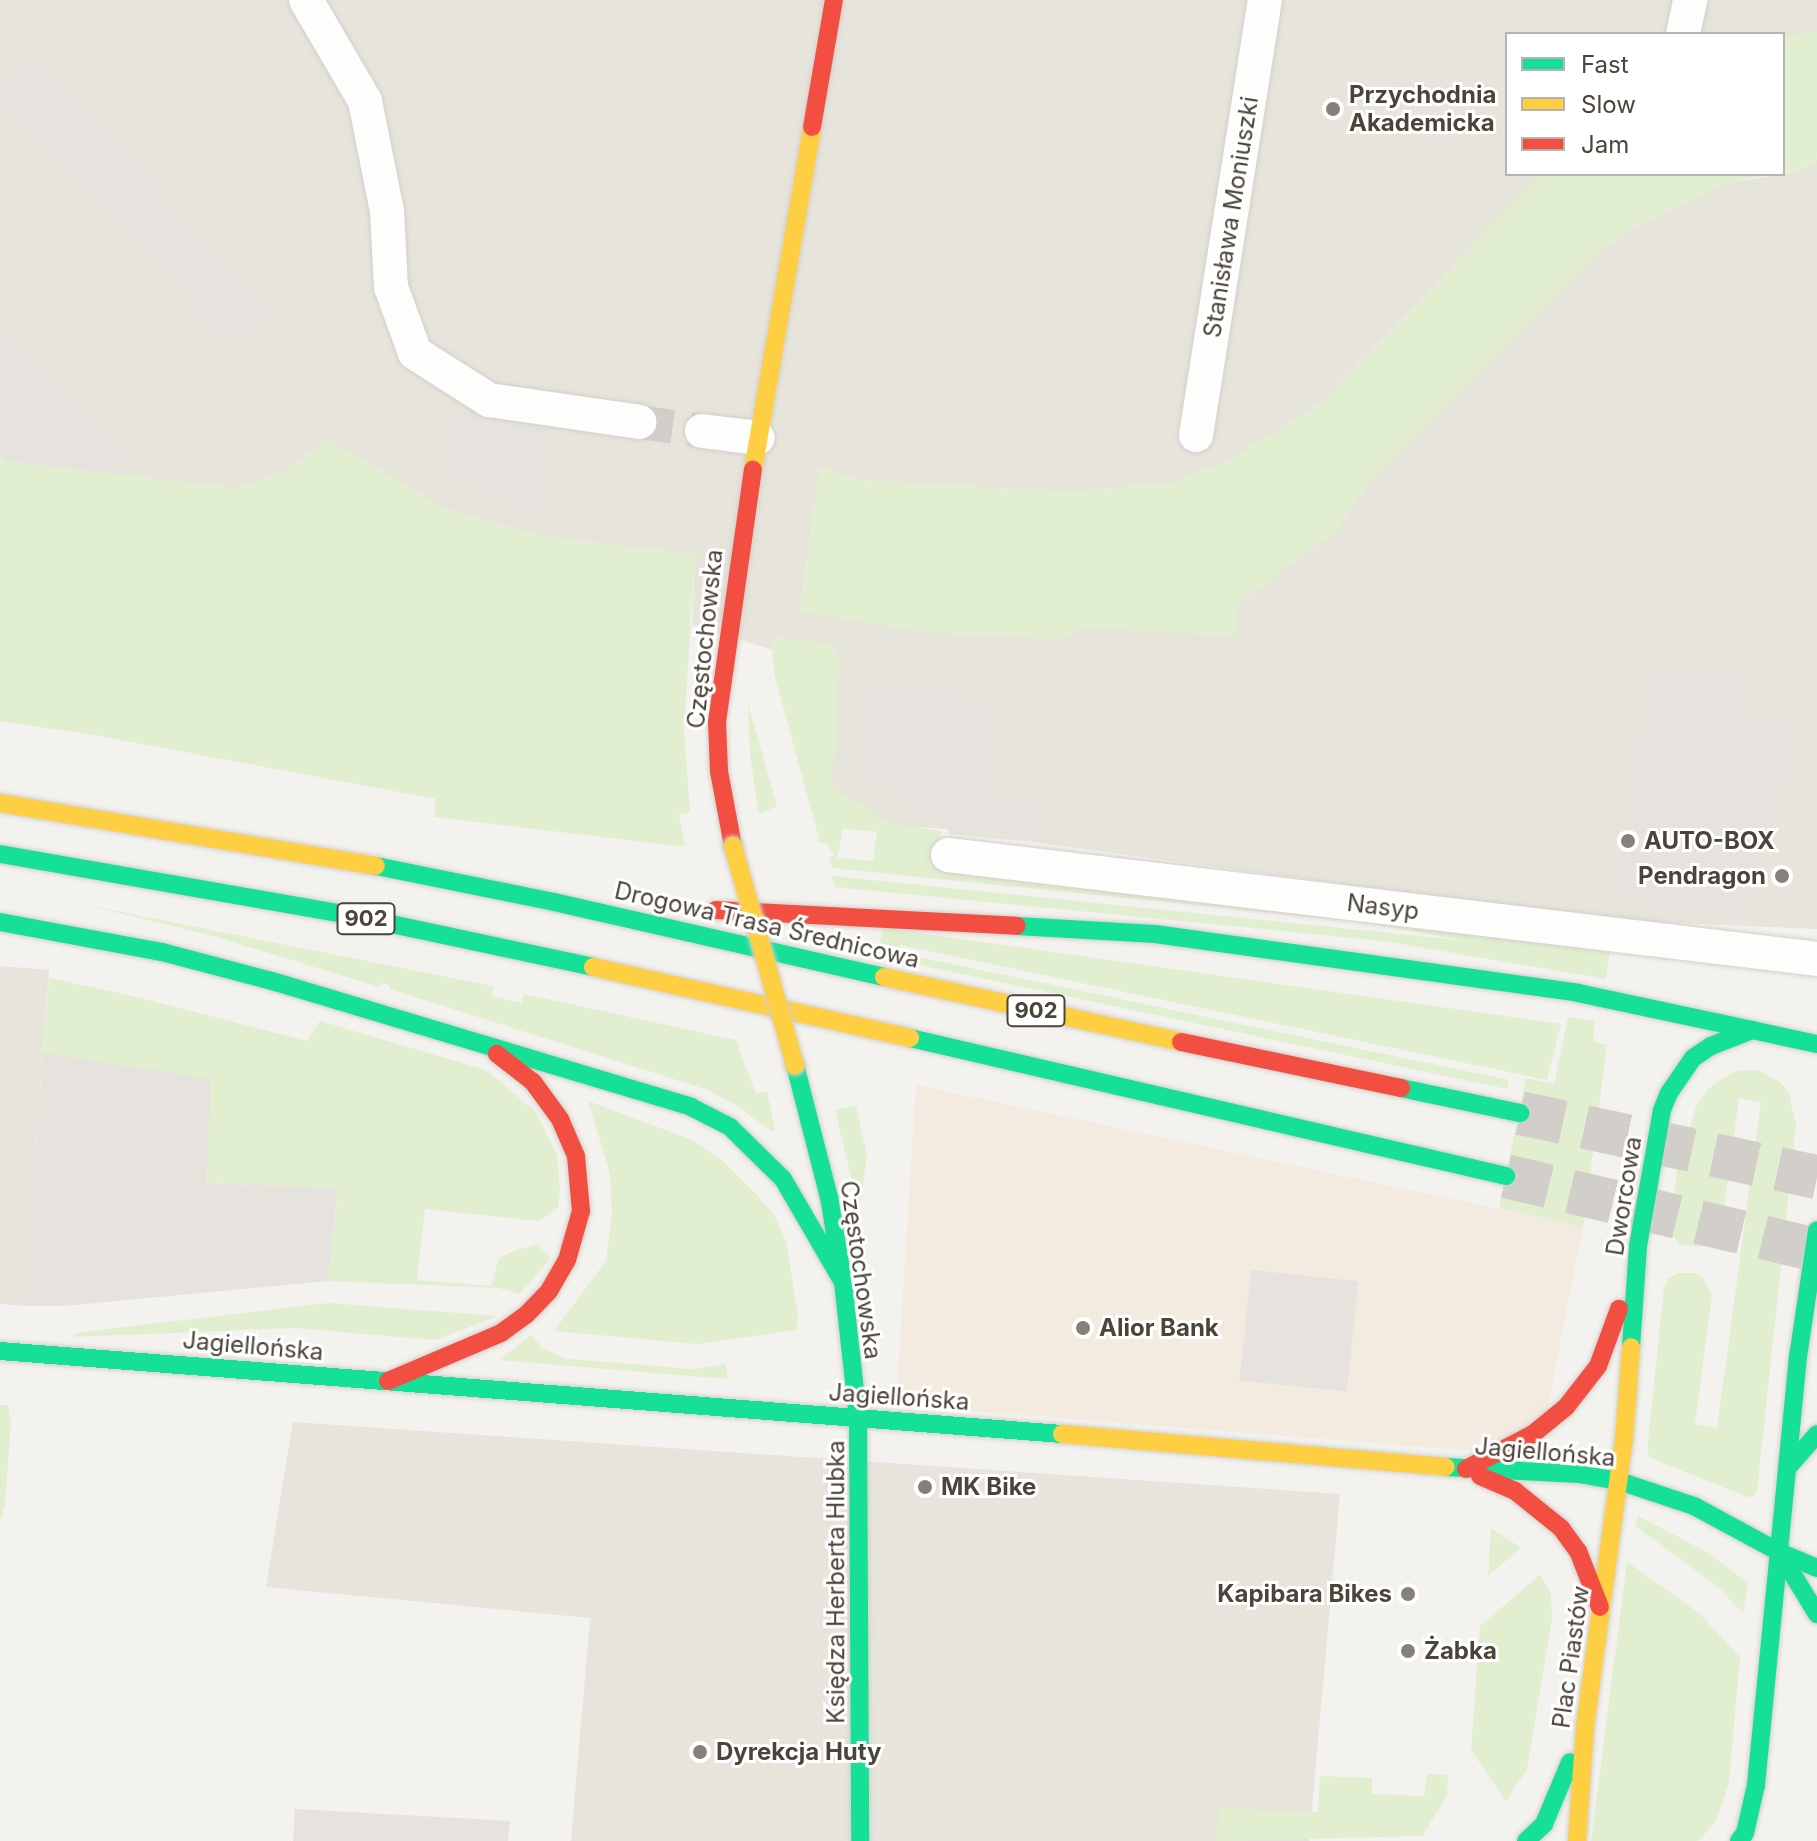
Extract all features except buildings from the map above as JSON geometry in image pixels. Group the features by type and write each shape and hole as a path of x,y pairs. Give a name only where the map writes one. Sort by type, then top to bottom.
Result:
{"main road":[{"name":"Częstochowska","path":"834,0 737,562 717,722 719,771 733,846 829,1197 843,1282 858,1418"},
{"name":"Drogowa Trasa Średnicowa","path":"0,803 355,862 554,902 1039,1012 1520,1113"},
{"name":"902","path":"0,854 349,915 729,996 1506,1176"},
{"path":"554,902 664,907"},
{"path":"695,909 1155,934 1578,993 1817,1044"},
{"path":"0,922 162,952 272,981 691,1107 730,1127 783,1179 843,1282"},
{"name":"Dworcowa","path":"1619,1481 1637,1261 1662,1110 1669,1093 1693,1058 1752,1030"},
{"path":"388,1381 501,1333 549,1291 567,1260 581,1211 576,1156 560,1119 533,1082 489,1048"},
{"path":"1739,1841 1745,1833 1756,1785 1790,1465 1798,1357 1817,1230"},
{"path":"1465,1469 1533,1434 1566,1407 1598,1366 1637,1261"},
{"name":"Jagiellońska","path":"0,1351 1360,1457 1465,1469 1579,1474 1619,1481 1694,1506 1779,1552 1817,1568"},
{"name":"Księdza Herberta Hlubka","path":"858,1418 860,1841"},
{"path":"1790,1465 1817,1434"},
{"path":"1465,1469 1515,1491 1561,1528 1578,1551 1601,1610"},
{"name":"Plac Piastów","path":"1577,1841 1585,1727 1619,1481"},
{"path":"1779,1552 1817,1614"},
{"path":"1526,1841 1544,1824 1585,1727"}],"street":[{"path":"306,0 365,101 387,211 391,287 415,353 489,400 639,422"},
{"name":"Stanisława Moniuszki","path":"1196,435 1265,0"},
{"path":"1683,32 1690,0"},
{"path":"702,431 758,438"},
{"name":"Nasyp","path":"948,855 1817,959"}],"shaded area":[{"path":"0,0 1817,0 1817,31 1785,37 1785,32 1505,32 1505,176 1540,176 1321,403 1232,459 1177,482 1071,492 862,480 820,468 800,611 928,632 1063,639 1081,628 1240,602 1338,529 1369,480 1595,254 1644,222 1728,183 1785,176 1785,173 1811,166 1817,159 1817,929 1609,920 1032,842 949,834 948,829 851,823 815,792 785,654 692,624 695,554 544,537 445,509 327,439 285,471 237,488 123,475 125,451 0,318"},
{"path":"33,56 275,312 233,348 0,107 0,83"},
{"path":"0,318 125,451 123,475 6,461 0,455"},
{"path":"466,385 554,410 539,516 438,469"},
{"path":"1648,661 1753,678 1753,683 1743,682 1736,710 1805,729 1739,921 1616,899"},
{"path":"865,684 963,691 963,698 991,701 992,693 1003,694 991,802 1050,806 1047,835 942,828 943,818 904,816 906,790 856,785"},
{"path":"0,966 49,970 24,1306 0,1304"},
{"path":"43,1053 211,1079 206,1183 338,1188 328,1281 64,1306 24,1306"},
{"path":"916,1085 1583,1227 1538,1456 896,1405"},
{"path":"1251,1270 1358,1281 1347,1392 1239,1380"},
{"path":"293,1422 1340,1494 1309,1841 571,1841 590,1618 266,1587"},
{"path":"295,1809 510,1821 508,1841 293,1841"}],"green space":[{"path":"1817,31 1817,159 1811,166 1785,172 1785,37"},
{"path":"1540,176 1762,176 1728,183 1644,222 1595,254 1369,480 1338,530 1240,602 1234,636 1082,628 1063,639 928,632 800,612 820,467 862,480 1071,492 1177,482 1232,459 1321,403"},
{"path":"327,439 445,509 544,537 695,554 684,729 690,812 679,814 685,847 434,817 436,799 94,735 0,721 0,455 6,461 237,488 285,471"},
{"path":"778,637 830,643 840,659 832,787 889,823 941,831 937,868 1610,951 1606,979 1383,941 835,887 832,876 1469,941 1360,922 832,868 828,857 835,856 826,843 820,843 774,673 772,646","holes":["843,829 877,832 873,861 837,858"]},
{"path":"748,704 777,806 759,814 750,756"},
{"path":"86,905 493,986 492,996 522,1003 524,994 736,1040 756,1094 767,1091 775,1129 771,1131 736,1105 705,1089 390,989 382,983 379,987 213,936"},
{"path":"883,928 1561,1024 1547,1080 900,945 899,953 1509,1080 1507,1089 877,956"},
{"path":"49,978 133,996 307,1041 320,1021 486,1070 535,1111 557,1155 558,1207 539,1221 425,1209 417,1280 491,1286 499,1258 513,1251 537,1244 551,1258 520,1294 499,1288 328,1281 338,1188 206,1183 43,1053"},
{"path":"1568,1017 1595,1021 1593,1041 1607,1045 1583,1227 1499,1208 1526,1078 1554,1084"},
{"path":"1759,1070 1780,1082 1789,1094 1796,1124 1757,1492 1750,1498 1650,1458 1647,1450 1664,1288 1668,1279 1678,1273 1696,1273 1704,1279 1712,1295 1695,1424 1717,1428 1761,1102 1739,1098 1722,1222 1715,1237 1699,1247 1679,1244 1672,1234 1677,1170 1696,1107 1708,1089 1737,1071"},
{"path":"588,1101 692,1140 721,1159 756,1194 774,1215 786,1241 798,1316 797,1330 697,1344 554,1331 606,1261 612,1214 610,1174"},
{"path":"856,1106 867,1155 859,1211 835,1110"},
{"path":"328,1303 498,1316 435,1340 294,1328 73,1337 74,1333"},
{"path":"531,1335 542,1348 568,1359 692,1369 726,1364 728,1379 500,1360"},
{"path":"0,1405 8,1405 11,1421 5,1505 0,1521"},
{"path":"1638,1516 1707,1552 1748,1583 1743,1613 1719,1588 1635,1526"},
{"path":"1491,1528 1521,1548 1488,1576"},
{"path":"1627,1562 1699,1613 1740,1657 1729,1783 1715,1823 1698,1841 1591,1841"},
{"path":"1540,1575 1551,1594 1552,1618 1527,1769 1506,1801 1471,1750 1480,1626"},
{"path":"1427,1774 1448,1775 1447,1796 1422,1836 1217,1841 1218,1808 1318,1812 1320,1776 1372,1778 1372,1794 1424,1796"}],"tunnel":[{"path":"639,422 702,431"},
{"path":"1520,1113 1817,1177"},
{"path":"1506,1176 1817,1250"}],"traffic: fast":[{"path":"0,854 349,915 593,967"},
{"path":"376,866 554,902 884,977"},
{"path":"0,922 162,952 272,981 691,1107 730,1127 783,1179 843,1282"},
{"path":"1017,926 1155,934 1578,993 1752,1030"},
{"path":"1631,1347 1638,1246 1662,1110 1669,1093 1693,1058 1711,1046 1752,1030 1817,1044"},
{"path":"910,1038 1506,1176"},
{"path":"795,1065 829,1197 843,1282 858,1418 860,1841"},
{"path":"1401,1088 1520,1113"},
{"path":"1739,1841 1745,1833 1756,1785 1798,1357 1817,1230"},
{"path":"0,1351 1062,1434"},
{"path":"1790,1465 1817,1434"},
{"path":"1446,1467 1579,1474 1619,1481 1694,1506 1779,1552 1817,1568"},
{"path":"1779,1552 1817,1614"},
{"path":"1526,1841 1544,1824 1570,1762"}],"traffic: slow":[{"path":"753,470 812,127"},
{"path":"0,803 376,866"},
{"path":"733,846 795,1065"},
{"path":"593,967 910,1038"},
{"path":"884,977 1181,1042"},
{"path":"1577,1841 1585,1727 1624,1439 1631,1347"},
{"path":"1062,1434 1446,1467"}],"traffic: jam":[{"path":"812,127 834,0"},
{"path":"733,846 719,771 717,722 753,470"},
{"path":"716,910 1017,926"},
{"path":"1181,1042 1401,1088"},
{"path":"388,1381 501,1333 526,1315 549,1291 567,1260 581,1211 576,1156 560,1119 533,1082 497,1054"},
{"path":"1466,1469 1533,1434 1566,1407 1598,1366 1619,1309"},
{"path":"1480,1476 1515,1491 1561,1528 1578,1551 1600,1607"}],"place":[{"name":"Przychodnia Akademicka","path":"1333,109"},
{"name":"AUTO-BOX","path":"1628,841"},
{"name":"Pendragon","path":"1782,876"},
{"name":"Alior Bank","path":"1083,1328"},
{"name":"MK Bike","path":"925,1487"},
{"name":"Kapibara Bikes","path":"1408,1594"},
{"name":"Żabka","path":"1408,1651"},
{"name":"Dyrekcja Huty","path":"700,1752"}]}
